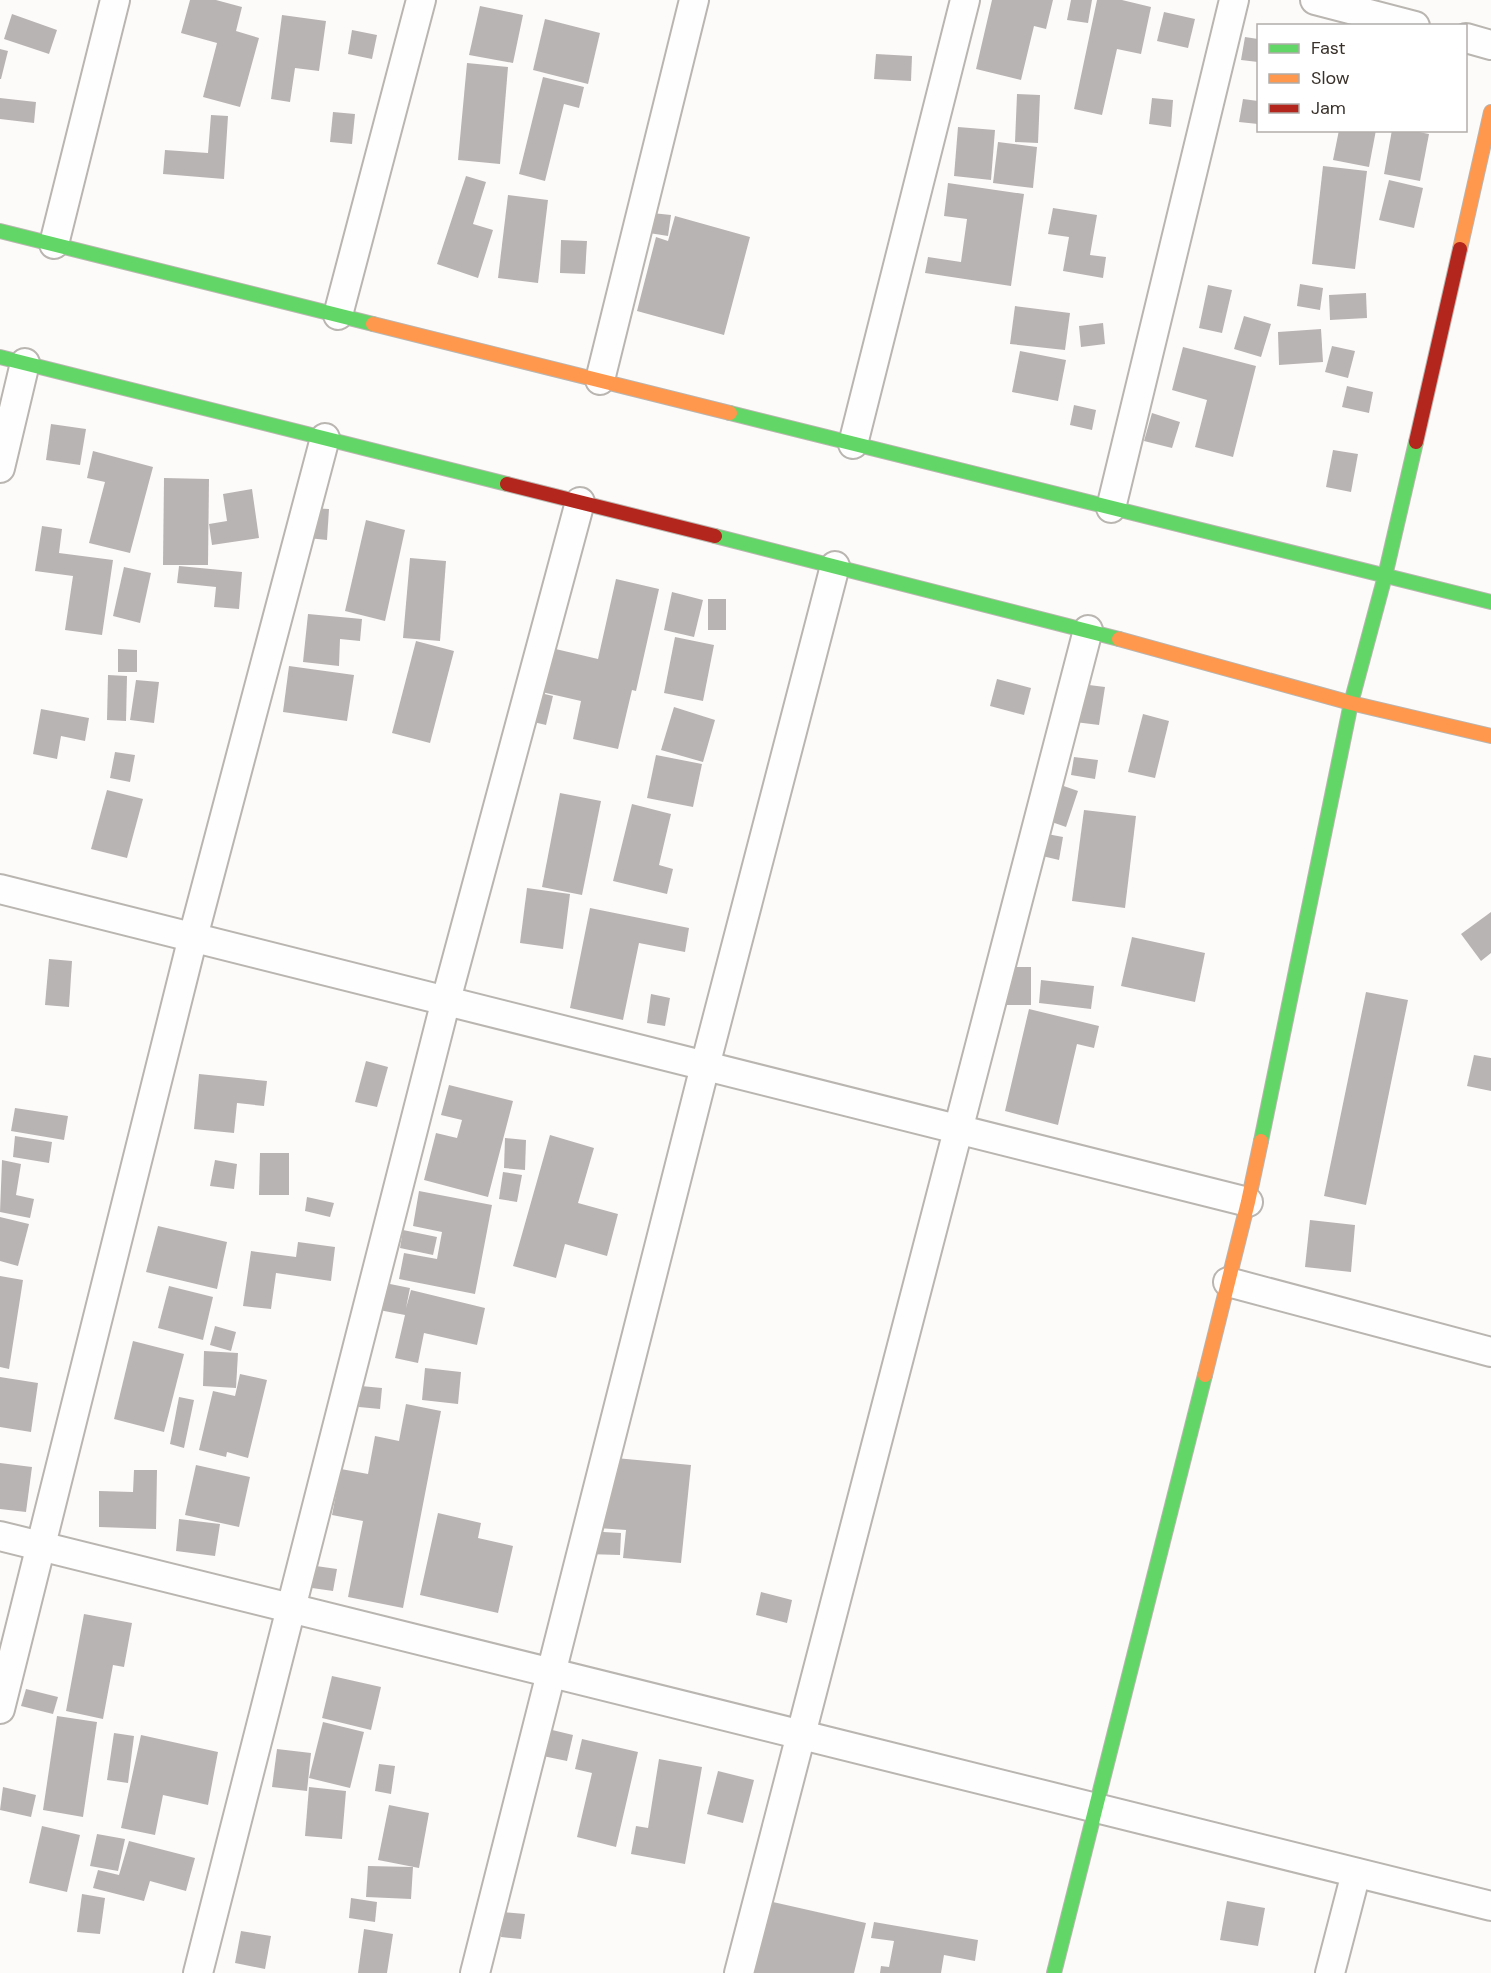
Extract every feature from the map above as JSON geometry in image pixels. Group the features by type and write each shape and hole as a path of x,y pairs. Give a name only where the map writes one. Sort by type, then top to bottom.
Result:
{"street":[{"path":"54,244 115,0"},
{"path":"339,315 421,0"},
{"path":"600,380 694,0"},
{"path":"853,444 965,0"},
{"path":"1110,508 1234,0"},
{"path":"1315,0 1407,24"},
{"path":"1467,38 1491,45"},
{"path":"1054,1973 1248,1202 1351,703 1385,576 1491,112"},
{"path":"0,231 1491,602"},
{"path":"0,468 12,360 1088,630 1351,703 1491,736"},
{"path":"0,1709 193,937 325,438"},
{"path":"198,1973 446,1000 580,502"},
{"path":"474,1973 835,566"},
{"path":"739,1973 1088,630"},
{"path":"0,889 1248,1202"},
{"path":"1227,1282 1491,1352"},
{"path":"0,1536 1491,1906"},
{"path":"1330,1973 1356,1873"}],"building":[{"path":"190,0 216,0 242,7 236,31 259,38 240,107 203,97 217,43 181,33"},
{"path":"992,0 1053,0 1046,29 1034,26 1021,80 976,69"},
{"path":"1071,0 1092,0 1088,23 1067,20"},
{"path":"1097,0 1122,0 1151,7 1141,54 1117,49 1102,115 1074,109"},
{"path":"480,6 523,15 513,63 469,55"},
{"path":"1164,12 1195,19 1188,48 1157,41"},
{"path":"12,14 57,30 49,54 4,39"},
{"path":"282,15 326,21 319,71 295,68 290,102 271,99"},
{"path":"545,19 600,33 588,84 533,70"},
{"path":"352,30 377,35 372,59 348,54"},
{"path":"1245,37 1257,39 1257,62 1241,60"},
{"path":"0,49 8,51 1,79 0,79"},
{"path":"876,54 912,56 911,81 874,79"},
{"path":"467,63 508,67 500,164 458,160"},
{"path":"543,77 584,87 579,108 564,104 545,181 519,174"},
{"path":"1017,94 1040,95 1038,143 1015,142"},
{"path":"0,98 36,102 34,123 0,119"},
{"path":"1152,98 1173,100 1171,127 1149,124"},
{"path":"1243,99 1257,101 1257,124 1239,122"},
{"path":"333,112 355,114 352,144 330,142"},
{"path":"211,115 228,116 224,179 163,174 165,150 208,153"},
{"path":"958,127 995,130 991,180 954,176"},
{"path":"1339,132 1376,132 1369,167 1333,160"},
{"path":"1392,132 1429,134 1420,181 1384,174"},
{"path":"998,142 1037,147 1033,188 993,183"},
{"path":"1323,166 1367,171 1355,269 1312,264"},
{"path":"466,176 486,182 473,224 493,230 478,278 437,264"},
{"path":"1389,180 1423,188 1414,228 1379,220"},
{"path":"948,183 1024,194 1011,286 925,273 928,257 961,262 967,219 944,216"},
{"path":"508,195 548,200 538,283 498,278"},
{"path":"1053,208 1097,215 1090,255 1106,257 1103,278 1063,271 1069,237 1048,234"},
{"path":"652,213 671,215 668,236 649,233"},
{"path":"675,216 750,237 724,335 637,311 656,237 668,241"},
{"path":"561,240 587,241 585,274 560,273"},
{"path":"1300,284 1323,288 1320,310 1297,306"},
{"path":"1208,285 1232,290 1222,333 1199,328"},
{"path":"1366,293 1367,318 1330,320 1329,295"},
{"path":"1015,306 1070,313 1065,350 1010,344"},
{"path":"1244,316 1271,324 1261,357 1234,349"},
{"path":"1103,323 1105,344 1081,347 1079,326"},
{"path":"1321,329 1323,362 1279,365 1278,332"},
{"path":"1332,346 1355,351 1348,378 1325,372"},
{"path":"1183,347 1256,366 1233,457 1195,447 1207,400 1172,390"},
{"path":"1020,351 1066,360 1058,401 1012,392"},
{"path":"1347,386 1373,392 1369,413 1342,407"},
{"path":"1074,405 1096,410 1092,430 1070,425"},
{"path":"1152,413 1180,422 1172,448 1144,441"},
{"path":"51,424 86,429 80,465 46,460"},
{"path":"1333,450 1358,454 1351,492 1326,487"},
{"path":"93,451 153,467 130,553 89,543 105,482 87,478"},
{"path":"164,478 209,479 208,565 163,565"},
{"path":"252,489 259,538 212,545 209,524 227,521 223,494"},
{"path":"310,508 329,509 327,540 308,538"},
{"path":"366,520 405,530 385,621 345,611"},
{"path":"42,526 62,529 59,553 113,560 102,635 65,630 73,576 35,571"},
{"path":"410,558 446,561 440,641 403,638"},
{"path":"179,566 242,572 239,609 214,607 216,587 177,583"},
{"path":"124,567 151,573 140,623 113,616"},
{"path":"616,579 659,589 636,691 632,690 618,749 573,739 581,701 533,690 543,646 598,659"},
{"path":"672,592 703,600 694,637 664,630"},
{"path":"708,599 726,599 726,630 708,630"},
{"path":"308,614 362,619 360,641 340,639 339,666 303,662"},
{"path":"675,637 714,645 703,701 664,693"},
{"path":"416,641 454,651 430,743 392,733"},
{"path":"118,649 137,650 137,672 118,672"},
{"path":"289,666 354,675 347,721 283,712"},
{"path":"108,675 127,676 126,721 107,720"},
{"path":"997,679 1031,688 1024,715 990,706"},
{"path":"136,680 159,682 154,723 130,720"},
{"path":"1081,684 1105,687 1099,725 1075,722"},
{"path":"532,691 553,696 546,725 525,720"},
{"path":"674,707 715,720 703,762 661,750"},
{"path":"41,709 89,718 85,741 61,736 57,759 33,754"},
{"path":"1143,714 1169,721 1155,778 1128,772"},
{"path":"115,752 135,755 130,782 110,778"},
{"path":"656,755 702,764 693,807 647,798"},
{"path":"1074,757 1098,760 1095,779 1071,775"},
{"path":"1058,784 1078,791 1066,827 1046,820"},
{"path":"107,790 143,799 127,858 91,849"},
{"path":"560,793 601,801 582,895 542,887"},
{"path":"632,804 671,814 659,865 673,869 667,894 613,881"},
{"path":"1084,810 1136,816 1125,908 1072,901"},
{"path":"1042,833 1063,837 1059,860 1038,855"},
{"path":"527,888 570,894 563,949 520,943"},
{"path":"590,908 689,928 685,952 639,943 623,1020 570,1008"},
{"path":"1491,912 1491,953 1481,961 1461,934"},
{"path":"1132,937 1205,953 1195,1002 1121,986"},
{"path":"49,959 72,961 69,1007 45,1005"},
{"path":"1001,967 1031,967 1031,1005 1001,1005"},
{"path":"1041,980 1094,986 1091,1009 1039,1003"},
{"path":"1366,992 1408,1000 1366,1205 1324,1196"},
{"path":"651,994 670,998 665,1026 647,1023"},
{"path":"1029,1009 1099,1026 1094,1048 1077,1044 1058,1125 1005,1111"},
{"path":"1474,1055 1491,1058 1491,1091 1467,1086"},
{"path":"366,1061 388,1067 377,1107 355,1102"},
{"path":"199,1074 267,1081 264,1106 237,1103 234,1133 194,1129"},
{"path":"449,1085 513,1101 488,1197 424,1180 436,1133 457,1138 462,1120 441,1115"},
{"path":"15,1108 68,1116 64,1140 11,1131"},
{"path":"550,1135 594,1148 578,1203 618,1214 607,1256 565,1244 556,1278 513,1266"},
{"path":"15,1136 52,1142 49,1163 13,1157"},
{"path":"505,1138 526,1140 525,1170 504,1168"},
{"path":"260,1153 289,1153 289,1195 259,1195"},
{"path":"2,1160 21,1164 16,1195 34,1199 30,1218 0,1212"},
{"path":"215,1160 237,1164 234,1189 210,1186"},
{"path":"503,1172 522,1175 517,1202 499,1199"},
{"path":"419,1191 492,1205 475,1294 399,1279 404,1253 437,1259 442,1232 413,1226"},
{"path":"307,1197 334,1203 330,1217 305,1211"},
{"path":"0,1217 29,1224 18,1266 0,1261"},
{"path":"1310,1220 1355,1225 1351,1272 1305,1267"},
{"path":"158,1226 227,1242 217,1289 146,1272"},
{"path":"403,1230 437,1237 433,1255 400,1248"},
{"path":"298,1242 335,1247 331,1281 276,1273 271,1309 243,1306 251,1251 296,1257"},
{"path":"0,1276 23,1280 9,1369 0,1367"},
{"path":"385,1283 410,1288 406,1308 411,1290 485,1308 477,1345 424,1333 418,1363 395,1358 405,1315 379,1310"},
{"path":"169,1286 213,1297 203,1340 158,1328"},
{"path":"215,1326 236,1332 231,1351 210,1345"},
{"path":"133,1341 184,1354 164,1432 114,1419"},
{"path":"204,1351 238,1353 236,1388 203,1386"},
{"path":"425,1368 461,1372 458,1404 422,1400"},
{"path":"240,1374 267,1380 248,1458 227,1452 226,1457 199,1450 213,1391 235,1396"},
{"path":"0,1377 38,1383 31,1432 0,1427"},
{"path":"361,1386 382,1388 380,1409 359,1407"},
{"path":"179,1397 194,1400 184,1448 170,1444"},
{"path":"406,1404 441,1411 403,1608 348,1597 363,1521 332,1515 341,1469 368,1474 375,1436 399,1441"},
{"path":"605,1457 691,1465 681,1563 623,1558 626,1530 598,1528"},
{"path":"0,1463 32,1467 26,1512 0,1509"},
{"path":"196,1465 250,1477 239,1527 185,1515"},
{"path":"134,1470 157,1470 156,1529 99,1527 99,1491 133,1492"},
{"path":"438,1513 481,1523 478,1538 513,1546 498,1613 420,1595"},
{"path":"179,1519 220,1524 215,1556 176,1551"},
{"path":"586,1531 621,1533 620,1555 586,1554"},
{"path":"316,1566 337,1569 333,1591 312,1588"},
{"path":"761,1592 792,1600 787,1623 756,1615"},
{"path":"84,1614 132,1623 124,1667 113,1665 103,1719 66,1711"},
{"path":"332,1676 381,1687 371,1730 322,1718"},
{"path":"26,1689 58,1697 53,1714 21,1706"},
{"path":"57,1716 97,1722 83,1817 43,1810"},
{"path":"323,1722 364,1732 350,1788 309,1778"},
{"path":"544,1728 573,1735 567,1761 538,1755"},
{"path":"114,1733 134,1736 128,1783 107,1780"},
{"path":"141,1735 218,1752 208,1805 163,1795 155,1835 121,1828"},
{"path":"582,1739 638,1752 616,1847 577,1837 592,1773 575,1769"},
{"path":"277,1749 311,1753 307,1791 272,1787"},
{"path":"659,1759 702,1767 685,1864 631,1854 636,1826 648,1828"},
{"path":"379,1764 395,1766 391,1794 375,1791"},
{"path":"718,1771 754,1780 743,1823 707,1814"},
{"path":"3,1787 36,1795 31,1817 0,1810"},
{"path":"309,1787 346,1791 342,1839 305,1836"},
{"path":"389,1805 429,1813 419,1868 378,1860"},
{"path":"42,1826 80,1835 67,1892 29,1883"},
{"path":"97,1834 125,1839 118,1871 90,1866"},
{"path":"129,1841 195,1858 186,1891 150,1881 144,1901 93,1888 98,1870 119,1875"},
{"path":"368,1866 413,1867 411,1899 366,1897"},
{"path":"82,1894 105,1898 100,1934 77,1932"},
{"path":"351,1898 377,1902 375,1922 349,1918"},
{"path":"764,1900 866,1923 854,1973 749,1973"},
{"path":"1227,1901 1265,1908 1258,1946 1220,1940"},
{"path":"503,1912 525,1914 521,1939 501,1937"},
{"path":"874,1922 978,1940 975,1961 944,1955 941,1973 880,1973 881,1966 889,1967 894,1941 871,1938"},
{"path":"364,1929 393,1934 387,1973 358,1973"},
{"path":"241,1931 271,1936 265,1969 235,1963"}],"traffic: fast":[{"path":"0,231 373,324"},
{"path":"0,357 507,484"},
{"path":"730,413 1491,602"},
{"path":"1261,1141 1351,703 1385,576 1416,442"},
{"path":"715,536 1119,639"},
{"path":"1054,1973 1205,1375"}],"traffic: slow":[{"path":"1460,249 1491,112"},
{"path":"373,324 730,413"},
{"path":"1119,639 1351,703 1491,736"},
{"path":"1205,1375 1261,1141"}],"traffic: jam":[{"path":"1416,442 1460,249"},
{"path":"507,484 715,536"}]}
